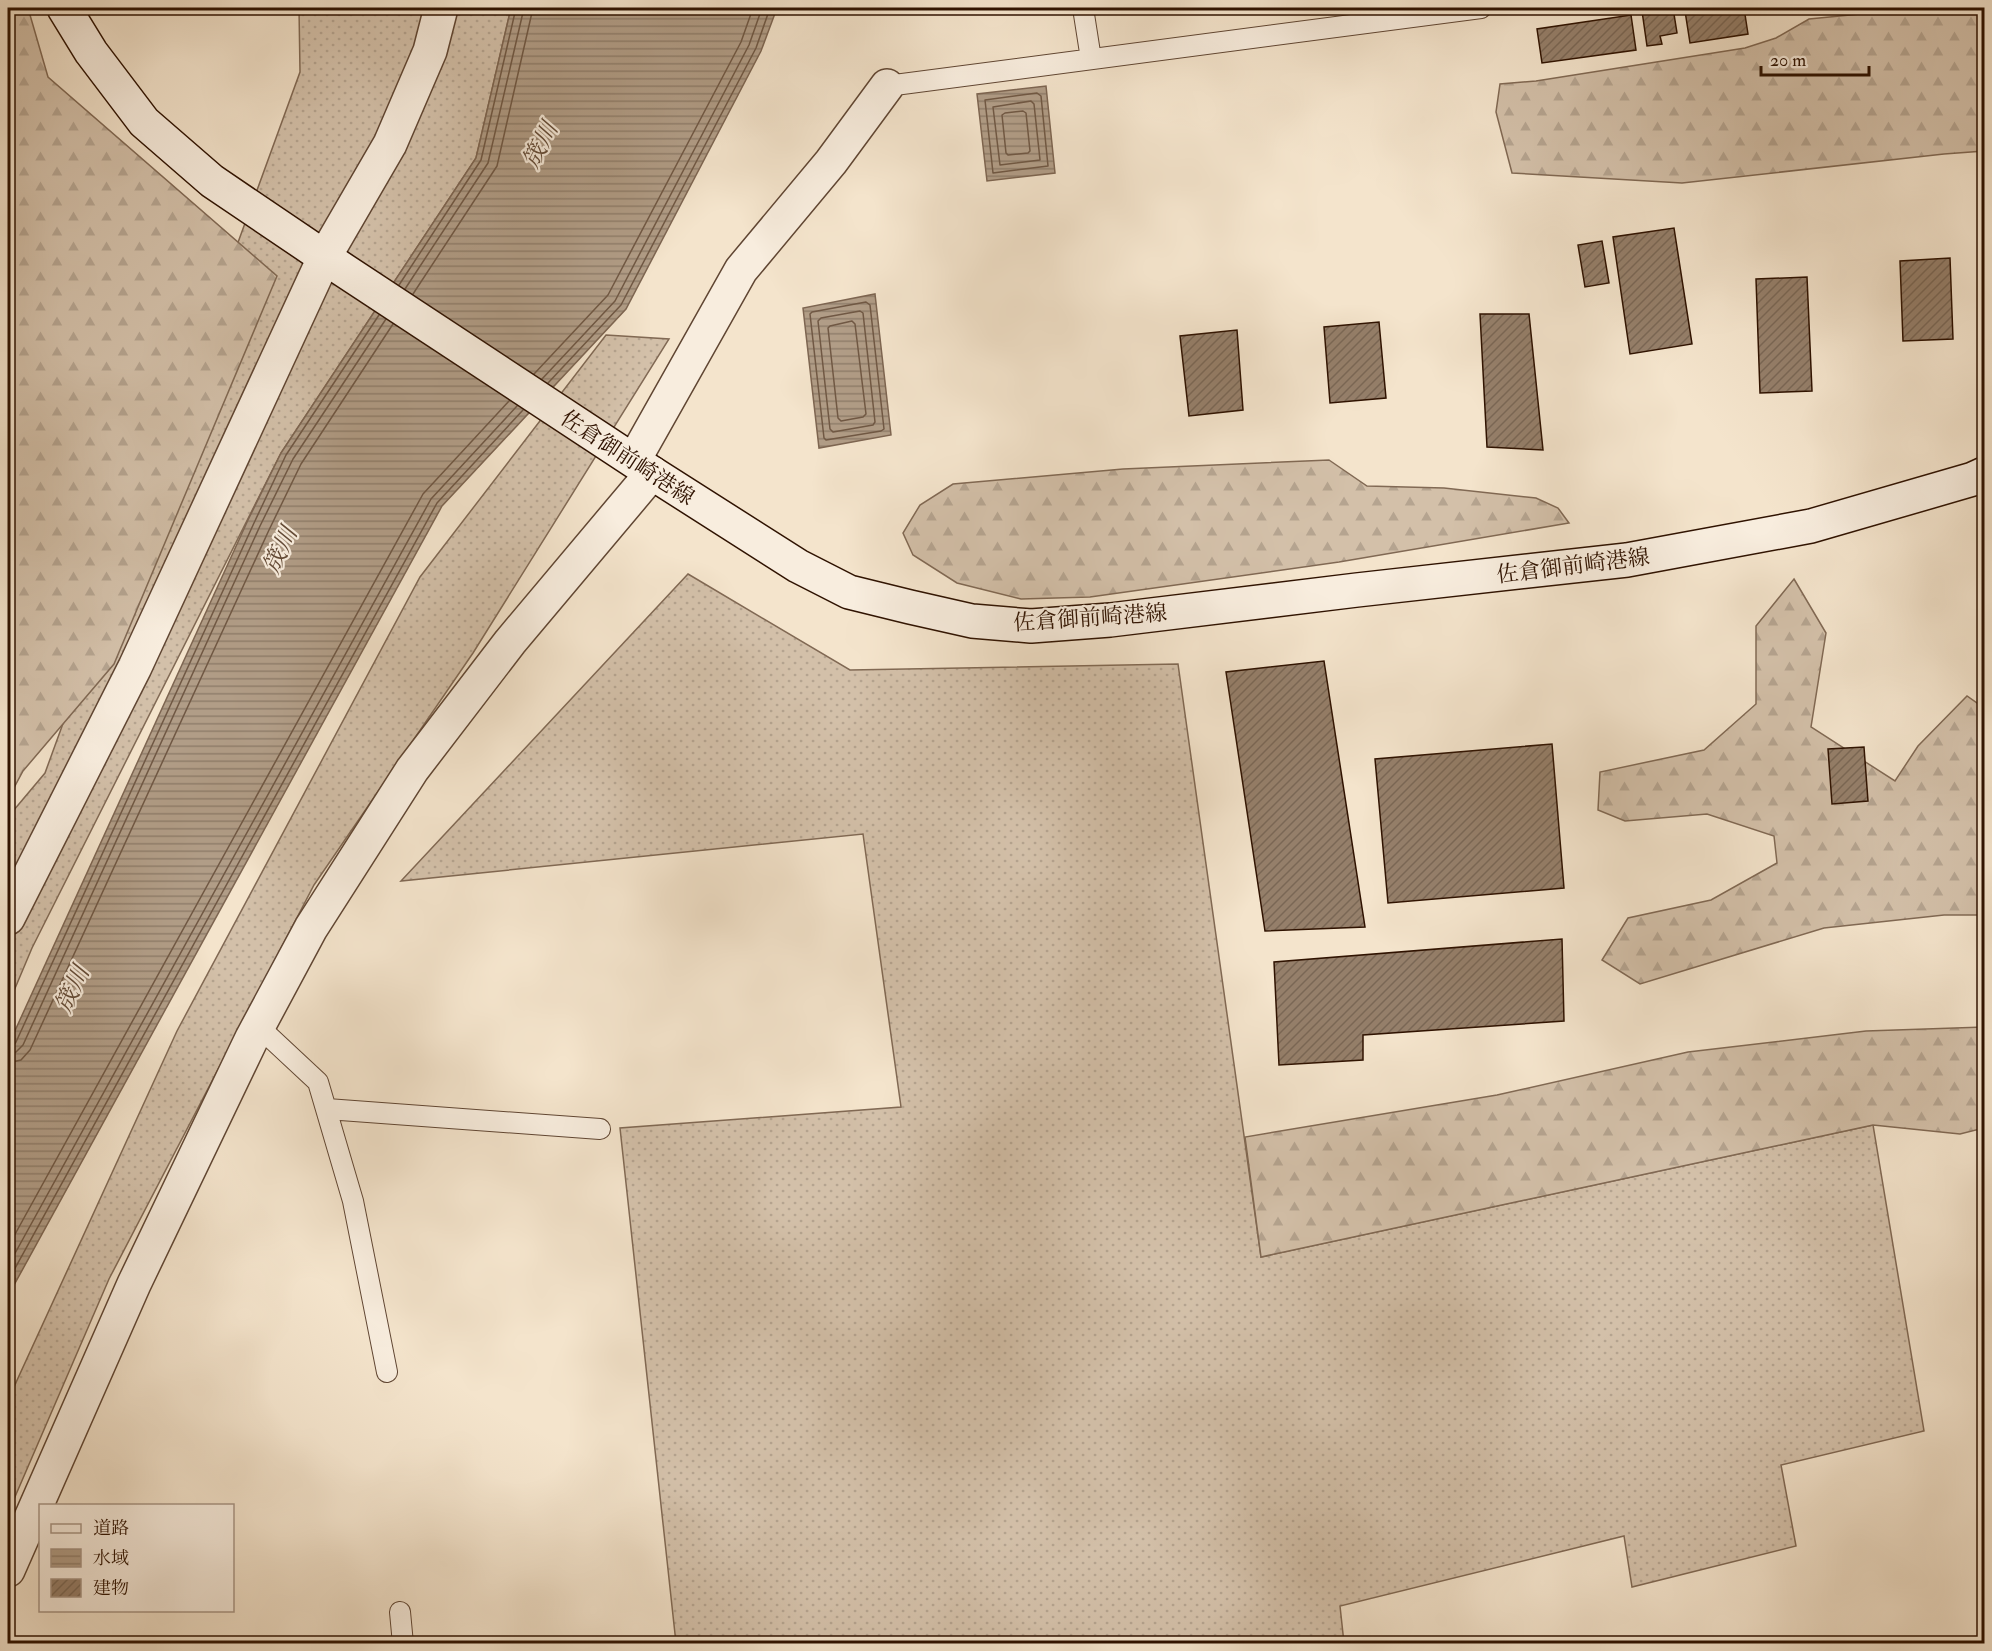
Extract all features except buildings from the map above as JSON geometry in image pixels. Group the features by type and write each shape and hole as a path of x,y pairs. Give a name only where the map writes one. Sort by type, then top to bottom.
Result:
{"street":[{"name":"佐倉御前崎港線","path":"64,8 91,52 144,122 212,181 643,466 798,566 849,592 972,621 1031,626 1110,620 1369,588 1627,560 1811,526 1984,474"},
{"path":"8,918 135,667 390,144 430,51 441,8"},
{"path":"8,1570 134,1284 258,1026 311,928 412,770 643,466 741,270 831,162 886,86"}],"lane":[{"path":"1083,8 1092,59"},
{"path":"886,86 1092,59 1405,12 1481,8"},
{"path":"258,1026 318,1082 353,1201 387,1372"},
{"path":"327,1109 600,1129"},
{"path":"400,1612 403,1644"}],"green space":[{"path":"8,8 28,8 48,77 277,276 114,664 23,771 8,799"},
{"path":"299,8 511,8 476,158 281,453 32,948 8,1005 8,817 45,773 300,72"},
{"path":"1922,8 1984,8 1984,151 1682,183 1512,173 1496,112 1500,84 1536,81 1745,48 1776,38 1809,19"},
{"path":"606,335 669,339 473,653 314,885 109,1279 8,1513 8,1400 177,1031 420,577"},
{"path":"1329,460 1367,486 1444,488 1536,498 1558,508 1569,523 1339,562 1090,597 1021,599 957,583 913,555 903,533 920,505 953,484 1123,469"},
{"path":"688,574 850,670 1178,664 1261,1257 1873,1125 1924,1431 1781,1465 1796,1546 1632,1587 1624,1536 1340,1606 1344,1643 676,1643 620,1128 901,1107 863,834 401,881"},
{"path":"1794,579 1826,633 1811,727 1895,781 1918,746 1967,696 1984,708 1984,915 1944,915 1824,928 1640,984 1602,960 1628,918 1711,900 1777,863 1774,836 1707,814 1625,821 1598,810 1600,772 1704,750 1756,704 1756,626"},
{"path":"1984,1027 1984,1128 1960,1134 1873,1125 1261,1257 1245,1137 1497,1095 1688,1052 1866,1031"}],"water":[{"name":"筬川","path":"511,8 777,8 761,51 626,309 442,506 8,1296 8,1046 248,520 281,453 476,158"},
{"path":"1046,86 1055,173 987,181 977,94"},
{"path":"875,294 891,435 819,448 803,308"}]}
